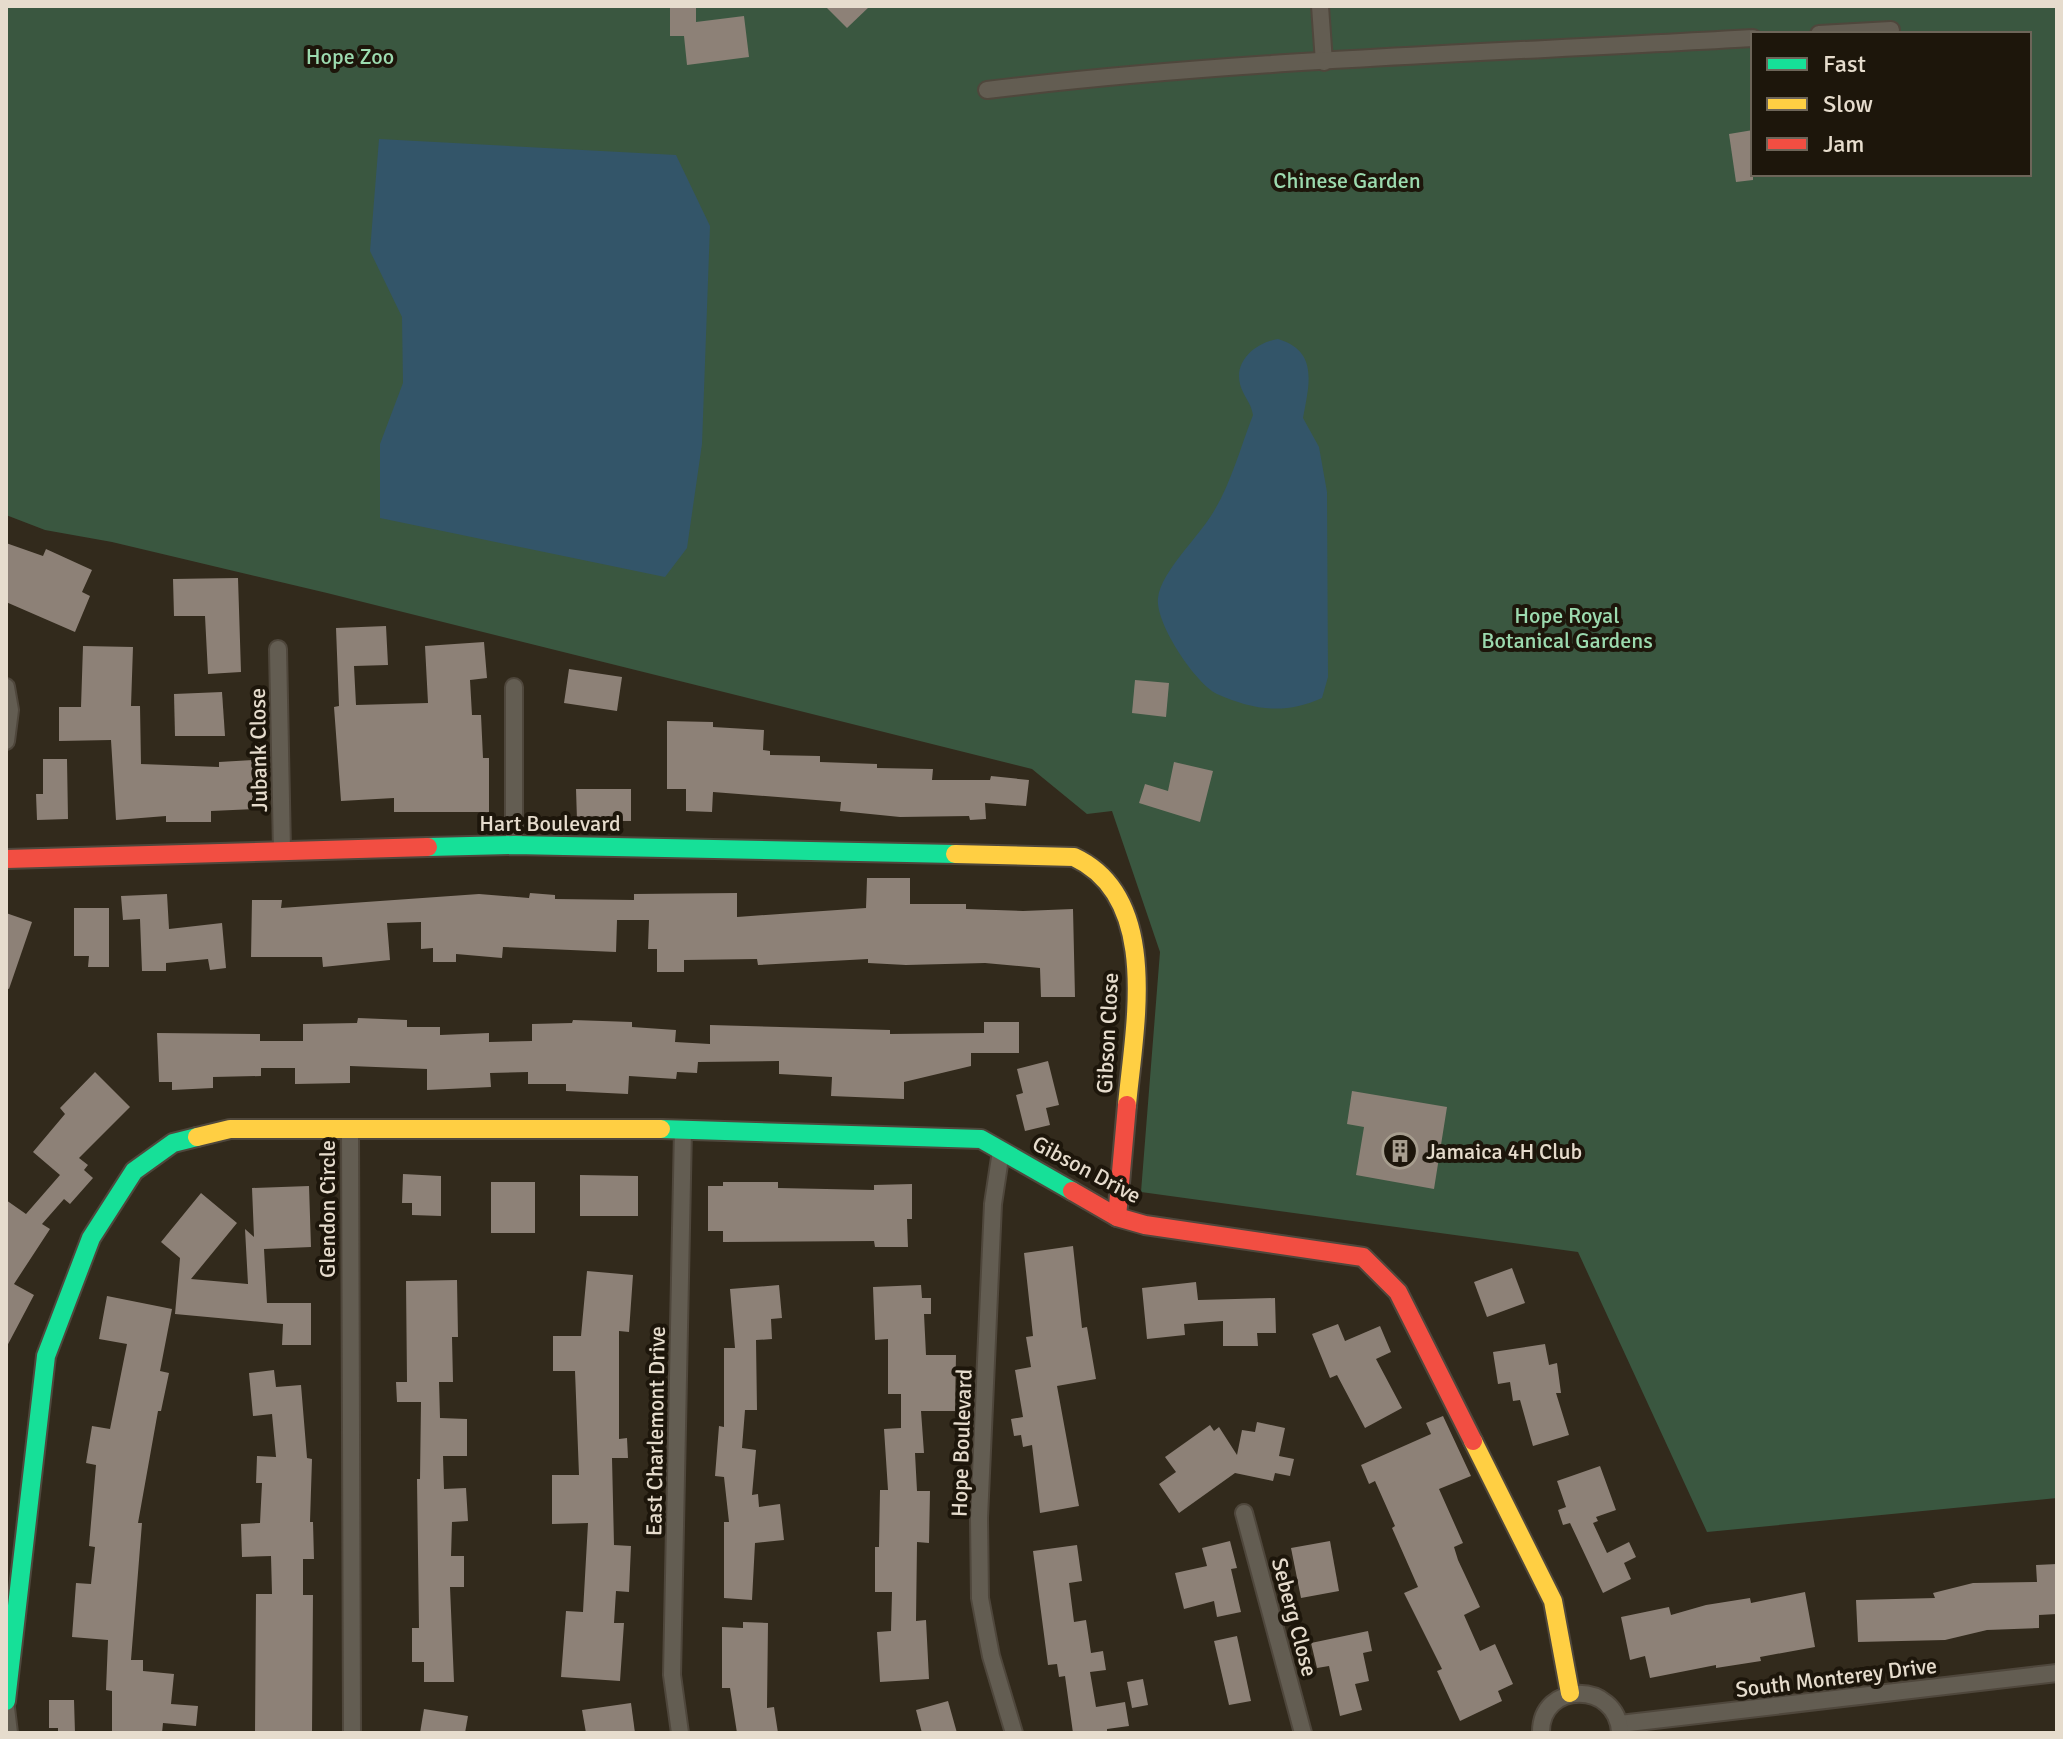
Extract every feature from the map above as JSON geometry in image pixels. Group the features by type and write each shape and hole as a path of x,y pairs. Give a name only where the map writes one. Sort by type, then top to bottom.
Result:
{"street":[{"path":"1320,6 1324,62"},
{"path":"1855,32 1891,30"},
{"path":"987,90 1074,80 1324,62 1751,38"},
{"name":"Jubank Close","path":"278,649 282,851"},
{"path":"6,687 10,710 6,741"},
{"path":"514,687 514,845"},
{"name":"Hart Boulevard","path":"6,859 514,845 1074,857 1092,863"},
{"name":"Gibson Close","path":"1092,863 1114,886 1134,950 1138,988 1117,1217"},
{"name":"Glendon Circle","path":"6,1701 46,1356 91,1238 134,1171 173,1143 230,1129 350,1129 352,1733"},
{"name":"Gibson Drive","path":"350,1129 683,1129 981,1139 1117,1217 1145,1225 1363,1257 1398,1292 1553,1601 1570,1693"},
{"name":"East Charlemont Drive","path":"680,1733 672,1675 683,1129"},
{"name":"Hope Boulevard","path":"1001,1151 993,1204 979,1518 980,1598 991,1656 1014,1733"},
{"name":"Seberg Close","path":"1244,1513 1303,1733"},
{"name":"South Monterey Drive","path":"1620,1729 2057,1673"},
{"path":"1541,1733 1550,1706 1570,1693 1596,1695 1615,1712 1620,1729"},
{"path":"6,1708 9,1733"}],"green space":[{"name":"Hope Royal Botanical Gardens","path":"6,6 2057,6 2057,1498 1707,1532 1578,1252 1141,1192 1160,952 1112,811 1087,814 1032,769 327,593 112,542 45,530 6,515"}],"water":[{"path":"379,139 676,155 710,226 702,444 687,548 665,577 380,518 380,444 403,383 402,317 370,251"},
{"path":"1278,339 1291,344 1306,361 1309,382 1303,418 1319,447 1327,492 1328,677 1322,698 1295,707 1269,708 1243,704 1208,688 1178,651 1163,622 1158,598 1166,577 1208,521 1231,476 1253,415 1240,384 1239,375 1244,360 1256,348"}],"building":[{"path":"670,6 696,6 696,22 744,16 749,57 687,65 684,36 670,36"},
{"path":"825,6 870,6 847,28"},
{"path":"1751,130 1753,180 1736,182 1729,134"},
{"path":"6,543 43,556 46,549 92,570 82,592 90,596 75,632 6,602"},
{"path":"238,578 241,672 208,674 205,616 174,616 173,579"},
{"path":"386,626 388,665 354,666 356,705 428,703 425,646 484,642 487,678 470,680 472,715 481,715 483,758 489,758 489,812 394,812 394,798 341,801 334,707 339,706 336,628"},
{"path":"83,646 133,647 131,706 140,706 141,764 219,767 219,762 253,760 255,809 211,811 211,822 166,822 166,816 116,820 111,740 59,741 59,707 81,707"},
{"path":"569,669 622,677 617,711 564,703"},
{"path":"1135,680 1169,683 1166,717 1132,713"},
{"path":"222,692 225,736 175,736 174,694"},
{"path":"667,721 713,722 713,727 764,730 763,750 770,751 770,755 820,756 820,762 877,764 877,768 933,769 932,780 990,780 991,776 1029,780 1026,806 985,803 986,819 970,820 969,816 900,817 840,811 841,802 713,792 712,812 686,811 686,789 667,789"},
{"path":"43,759 67,759 68,819 37,820 36,794 43,794"},
{"path":"1174,762 1213,771 1200,822 1139,803 1145,784 1168,791"},
{"path":"576,789 631,789 631,821 577,821"},
{"path":"867,878 910,878 910,904 966,904 966,909 1023,911 1073,909 1075,997 1041,997 1040,968 985,963 906,965 868,963 868,959 758,965 757,959 684,960 684,972 657,972 657,949 648,949 649,920 617,920 616,952 503,947 502,958 456,954 456,962 433,962 433,948 421,949 421,922 387,923 390,960 323,967 322,957 251,957 252,900 282,900 281,908 479,894 529,898 530,893 555,895 555,899 634,900 634,894 737,893 737,917 866,908"},
{"path":"167,894 169,929 222,923 226,968 210,970 208,959 166,963 166,971 142,971 140,919 123,920 121,896"},
{"path":"74,908 109,908 109,967 88,967 89,956 74,956"},
{"path":"6,913 32,922 9,989 6,988"},
{"path":"358,1018 407,1020 407,1027 440,1027 440,1035 489,1033 489,1042 532,1041 532,1024 572,1023 573,1020 632,1022 632,1027 676,1030 675,1042 710,1044 710,1025 890,1030 890,1034 984,1033 984,1022 1019,1022 1019,1053 971,1053 971,1066 904,1082 904,1099 831,1096 832,1077 779,1074 779,1061 698,1062 697,1073 677,1072 676,1079 629,1076 628,1094 566,1091 566,1084 528,1084 528,1072 490,1073 491,1087 427,1090 427,1069 350,1066 350,1083 295,1084 295,1068 261,1068 261,1076 213,1077 213,1088 172,1090 172,1082 159,1082 157,1033 260,1034 260,1041 303,1041 303,1024 357,1023"},
{"path":"1048,1061 1059,1105 1046,1108 1050,1125 1025,1131 1016,1095 1023,1093 1017,1069"},
{"path":"95,1072 130,1107 79,1158 88,1165 84,1170 93,1178 70,1204 64,1199 42,1224 50,1229 14,1284 34,1295 6,1348 6,1200 26,1214 60,1175 33,1152 65,1114 60,1108"},
{"name":"Jamaica 4H Club","path":"1352,1091 1447,1107 1434,1189 1356,1175 1364,1127 1347,1124"},
{"path":"403,1174 441,1176 441,1216 412,1215 412,1203 402,1203"},
{"path":"580,1175 638,1176 638,1216 580,1216"},
{"path":"491,1182 535,1182 535,1233 491,1233"},
{"path":"723,1182 778,1182 778,1188 874,1190 874,1185 912,1184 912,1219 907,1219 908,1247 875,1247 874,1241 723,1242 723,1231 708,1231 708,1186 723,1186"},
{"path":"309,1186 311,1247 264,1249 267,1303 311,1303 311,1345 282,1345 283,1324 175,1314 180,1258 161,1242 201,1193 237,1223 191,1279 248,1284 245,1229 254,1237 252,1188"},
{"path":"1073,1246 1082,1328 1087,1327 1096,1379 1057,1386 1079,1506 1040,1513 1032,1445 1023,1447 1021,1435 1014,1436 1011,1419 1023,1417 1015,1370 1031,1367 1026,1337 1033,1336 1024,1253"},
{"path":"1512,1268 1525,1303 1487,1317 1474,1282"},
{"path":"587,1271 633,1275 629,1332 619,1331 619,1439 627,1438 628,1458 612,1458 614,1545 631,1546 629,1592 616,1591 614,1623 624,1623 620,1681 561,1677 566,1611 583,1612 588,1523 552,1524 552,1475 579,1475 575,1371 553,1371 553,1336 581,1336"},
{"path":"457,1280 458,1337 452,1337 453,1382 439,1382 440,1418 467,1419 467,1456 443,1456 444,1489 466,1488 468,1521 452,1522 451,1556 464,1556 464,1587 450,1587 454,1682 424,1682 424,1662 412,1662 412,1628 419,1628 417,1479 420,1479 421,1402 397,1402 396,1382 407,1382 406,1281"},
{"path":"1196,1282 1198,1300 1275,1298 1276,1333 1257,1333 1258,1346 1223,1346 1223,1321 1184,1324 1185,1335 1147,1339 1142,1288"},
{"path":"779,1285 782,1318 771,1319 772,1339 756,1340 757,1410 745,1410 742,1448 756,1450 752,1495 758,1494 759,1507 780,1504 784,1540 755,1543 752,1600 724,1598 724,1522 729,1522 724,1477 715,1476 719,1426 724,1427 724,1348 735,1348 730,1289"},
{"path":"921,1285 922,1298 931,1298 931,1314 924,1314 926,1355 956,1355 955,1411 921,1411 924,1453 915,1453 917,1491 930,1491 929,1543 917,1542 916,1621 926,1620 929,1679 880,1682 877,1632 891,1631 892,1592 875,1592 875,1547 879,1547 880,1490 888,1490 884,1429 901,1428 901,1394 888,1394 888,1339 875,1340 873,1287"},
{"path":"107,1296 172,1309 160,1371 169,1373 161,1411 158,1411 138,1523 142,1523 131,1660 143,1660 143,1671 174,1674 171,1704 198,1706 196,1726 163,1723 162,1733 112,1733 112,1691 106,1690 108,1640 72,1637 76,1583 91,1584 95,1547 89,1546 96,1465 86,1463 92,1426 110,1429 127,1344 99,1339"},
{"path":"1338,1324 1345,1341 1380,1326 1391,1352 1376,1359 1402,1408 1365,1428 1337,1375 1330,1378 1312,1334"},
{"path":"1545,1344 1549,1365 1557,1363 1561,1393 1556,1393 1569,1435 1533,1446 1520,1400 1513,1401 1510,1382 1498,1384 1493,1352"},
{"path":"274,1370 276,1387 301,1385 307,1458 312,1459 310,1522 313,1522 314,1559 303,1559 303,1595 313,1595 312,1733 255,1733 256,1594 272,1594 271,1556 242,1557 241,1524 260,1523 262,1483 256,1483 257,1456 276,1457 272,1414 253,1416 249,1373"},
{"path":"1443,1416 1471,1476 1439,1489 1463,1543 1454,1547 1458,1560 1480,1607 1464,1615 1480,1651 1495,1644 1513,1684 1498,1691 1502,1701 1460,1721 1437,1671 1442,1669 1404,1593 1418,1587 1392,1528 1395,1526 1375,1481 1369,1484 1361,1465 1431,1434 1426,1423"},
{"path":"1257,1422 1285,1428 1279,1456 1294,1459 1290,1476 1275,1473 1273,1481 1235,1473 1179,1513 1159,1484 1176,1472 1165,1457 1210,1425 1214,1431 1219,1427 1237,1455 1242,1430 1255,1432"},
{"path":"1600,1466 1616,1510 1596,1517 1598,1521 1593,1523 1607,1553 1629,1542 1636,1557 1624,1563 1631,1579 1603,1593 1570,1523 1563,1525 1558,1510 1566,1507 1557,1481"},
{"path":"1230,1541 1237,1568 1231,1569 1241,1612 1217,1617 1214,1601 1184,1609 1175,1573 1207,1566 1202,1548"},
{"path":"1330,1541 1339,1591 1301,1598 1291,1548"},
{"path":"1077,1545 1082,1581 1069,1583 1074,1622 1086,1620 1091,1653 1103,1651 1106,1670 1090,1672 1096,1707 1125,1702 1129,1726 1107,1729 1107,1733 1073,1733 1065,1676 1059,1677 1057,1664 1048,1665 1033,1551"},
{"path":"2057,1564 2057,1614 2039,1615 2039,1628 1987,1630 1945,1640 1858,1642 1856,1600 1935,1598 1933,1593 1973,1583 2037,1582 2036,1565"},
{"path":"1805,1592 1815,1647 1760,1657 1761,1661 1716,1668 1716,1665 1650,1678 1645,1656 1630,1660 1621,1617 1669,1607 1671,1615 1706,1605 1750,1598 1751,1603"},
{"path":"743,1622 768,1623 767,1708 774,1707 778,1733 737,1733 730,1688 722,1688 722,1627 743,1628"},
{"path":"1368,1631 1372,1651 1363,1653 1369,1681 1355,1684 1362,1710 1340,1716 1329,1666 1317,1668 1311,1643"},
{"path":"1237,1636 1251,1701 1229,1705 1214,1641"},
{"path":"1143,1679 1148,1705 1132,1708 1127,1682"},
{"path":"49,1700 74,1700 75,1733 58,1733 58,1728 49,1728"},
{"path":"948,1701 957,1733 922,1733 916,1710"},
{"path":"631,1703 635,1733 586,1733 582,1710"},
{"path":"424,1709 468,1716 465,1733 420,1733"}],"traffic: fast":[{"path":"428,847 514,845 955,854"},
{"path":"661,1129 981,1139 1072,1191"},
{"path":"6,1701 46,1356 91,1238 134,1171 173,1143 197,1137"}],"traffic: slow":[{"path":"955,854 1074,857 1102,876 1120,902 1131,933 1136,968 1137,1004 1127,1105"},
{"path":"197,1137 230,1129 661,1129"},
{"path":"1473,1441 1553,1601 1570,1693"}],"traffic: jam":[{"path":"6,859 428,847"},
{"path":"1117,1217 1127,1105"},
{"path":"1072,1191 1117,1217 1145,1225 1363,1257 1398,1292 1473,1441"}],"place":[{"name":"Jamaica 4H Club","path":"1400,1151"}],"park label":[{"name":"Hope Zoo","path":"350,56"},
{"name":"Chinese Garden","path":"1347,180"}]}
